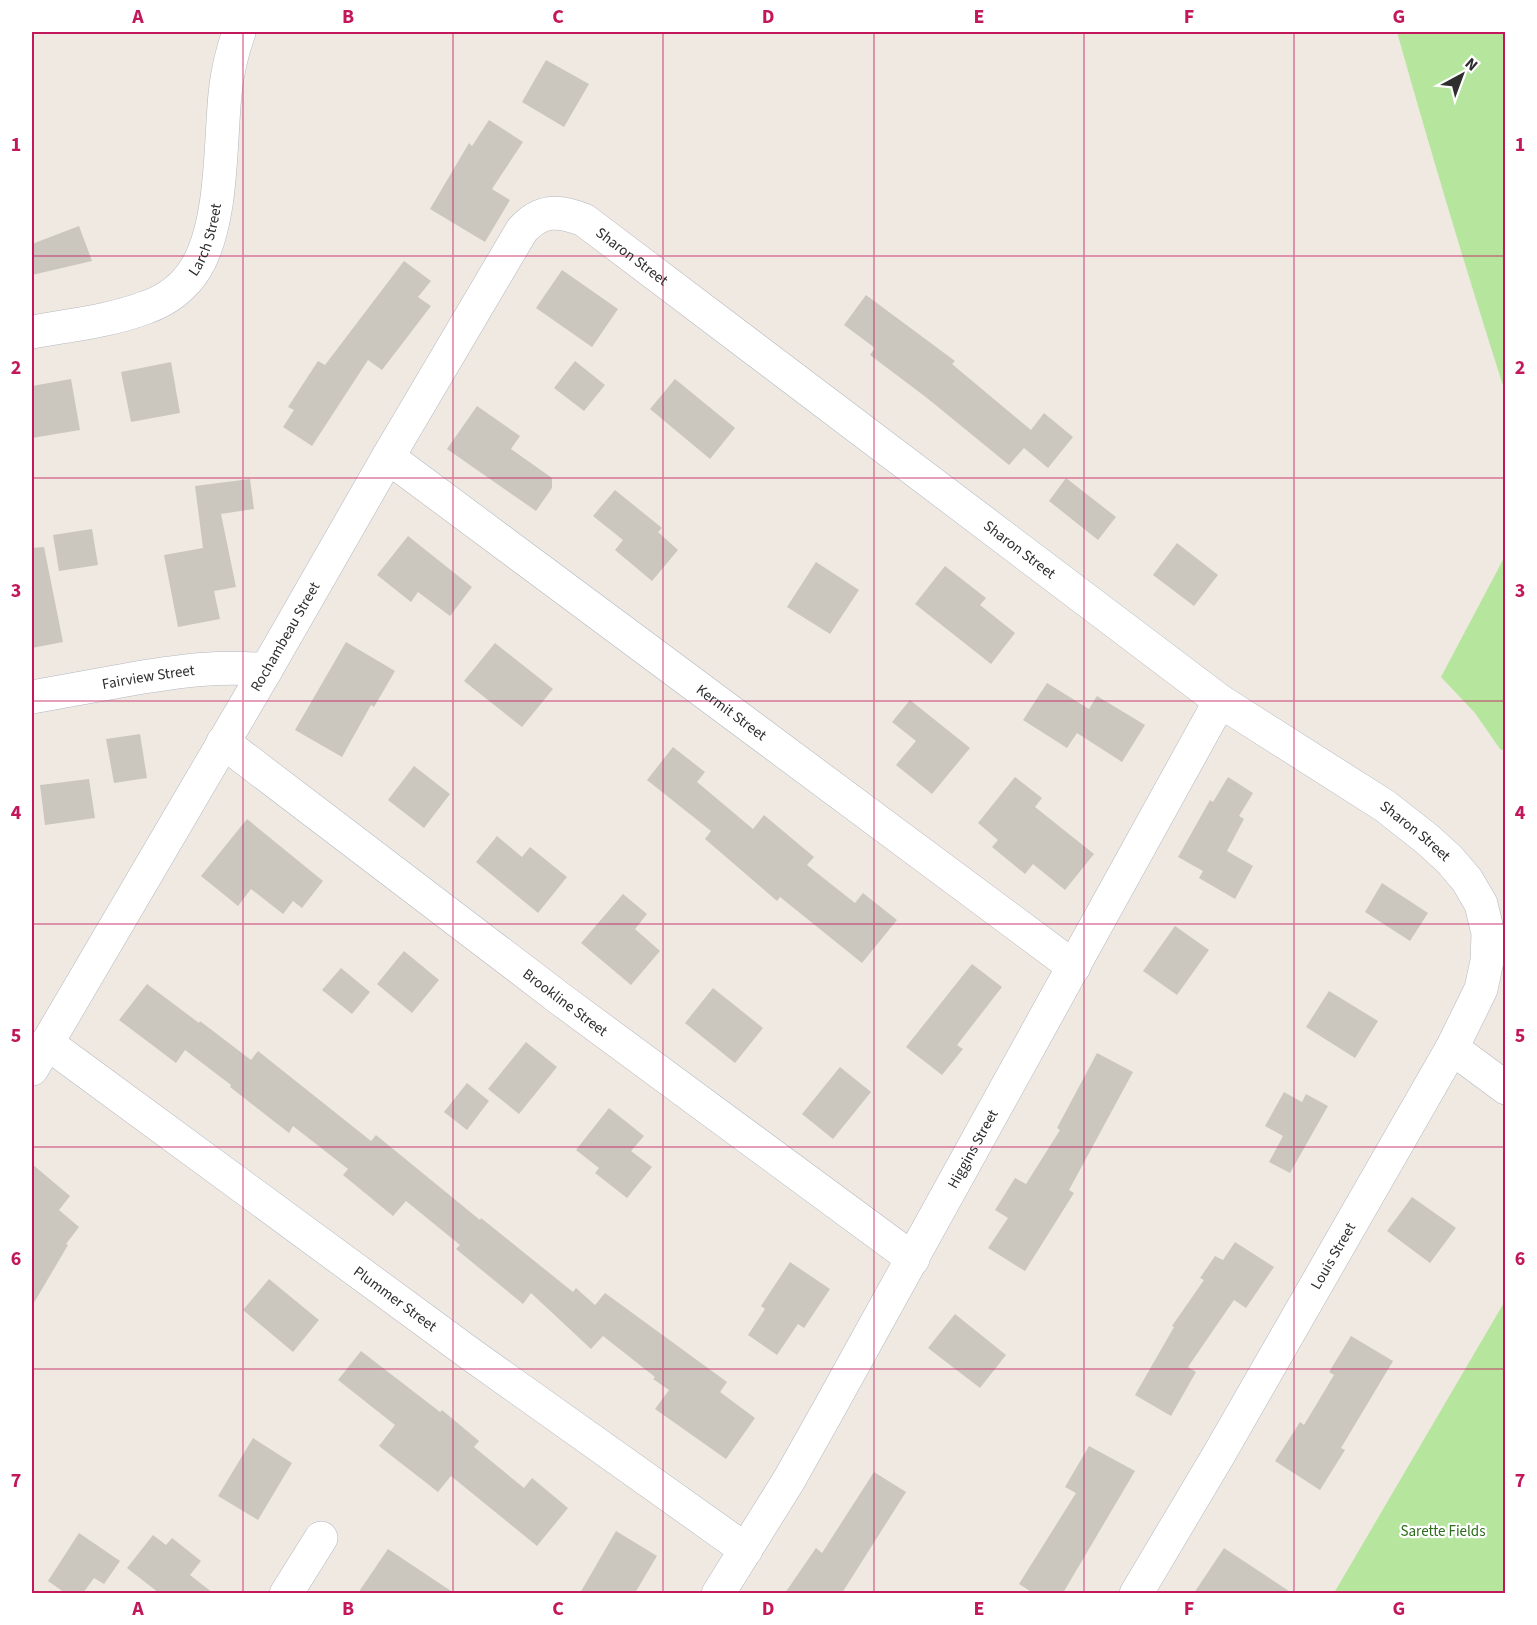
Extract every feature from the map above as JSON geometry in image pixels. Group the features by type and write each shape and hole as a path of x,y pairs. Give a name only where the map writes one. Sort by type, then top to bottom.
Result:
{"street":[{"name":"Larch Street","path":"32,332 116,317 147,307 174,292 197,267 207,241 215,209 225,93 239,32"},
{"name":"Rochambeau Street","path":"39,1056 522,230 531,220 546,213"},
{"name":"Sharon Street","path":"546,213 563,213 584,220 1220,701 1385,806 1449,859 1467,880 1481,904"},
{"name":"Kermit Street","path":"388,457 1074,967"},
{"name":"Fairview Street","path":"32,697 177,671 222,667 266,670"},
{"name":"Higgins Street","path":"718,1593 789,1480 1220,701"},
{"name":"Brookline Street","path":"223,742 563,1002 912,1259"},
{"name":"Louis Street","path":"1136,1593 1218,1456 1452,1048 1481,989 1487,961 1488,933 1481,904"},
{"path":"1452,1048 1506,1088"},
{"name":"Plummer Street","path":"39,1056 469,1353 746,1550"},
{"path":"286,1593 321,1538"}],"green space":[{"path":"1397,32 1505,32 1505,392 1450,213"},
{"path":"1505,556 1505,751 1500,749 1475,713 1441,677"},
{"name":"Sarette Fields","path":"1505,1301 1505,1593 1334,1593"}],"building":[{"path":"546,60 589,84 564,127 522,102"},
{"path":"489,120 523,142 492,189 510,200 485,242 430,209 469,143 472,146"},
{"path":"79,226 92,261 32,275 32,244"},
{"path":"404,261 431,281 418,297 431,306 382,370 368,360 312,446 283,427 294,410 288,407 318,361 325,365"},
{"path":"562,270 618,309 592,347 536,308"},
{"path":"866,295 955,361 952,364 1031,430 1044,413 1073,437 1048,468 1024,448 1009,465 870,355 875,348 844,325"},
{"path":"575,361 605,385 584,411 554,388"},
{"path":"171,362 180,413 131,422 121,372"},
{"path":"71,379 80,430 32,438 32,386"},
{"path":"675,379 735,428 710,459 650,409"},
{"path":"477,406 520,436 511,449 552,478 552,488 536,511 447,449"},
{"path":"1066,478 1116,517 1098,540 1049,501"},
{"path":"250,479 254,509 221,514 236,587 214,591 220,619 178,627 164,555 203,548 195,486"},
{"path":"615,490 662,528 658,532 678,550 652,581 615,550 623,540 593,516"},
{"path":"92,529 98,565 59,571 53,535"},
{"path":"408,536 472,587 450,616 418,592 411,602 377,575"},
{"path":"1177,543 1218,575 1194,606 1153,575"},
{"path":"44,547 63,642 32,648 32,548"},
{"path":"816,562 859,590 830,634 787,607"},
{"path":"945,566 986,598 980,605 1015,633 991,664 915,604"},
{"path":"346,642 395,671 374,707 371,705 342,757 295,730"},
{"path":"495,643 553,689 522,727 464,681"},
{"path":"1047,683 1089,709 1097,696 1145,725 1122,762 1077,733 1067,748 1023,720"},
{"path":"910,700 970,748 932,794 896,765 916,741 892,722"},
{"path":"140,734 147,778 114,783 106,739"},
{"path":"673,747 705,772 697,782 753,829 764,815 814,857 807,865 855,903 863,893 897,920 862,963 780,897 777,901 705,839 711,831 647,780"},
{"path":"414,766 450,794 424,828 388,800"},
{"path":"1015,777 1042,798 1035,807 1094,854 1065,890 1033,864 1025,874 992,847 998,840 978,823"},
{"path":"1228,777 1253,793 1239,816 1244,819 1227,851 1253,866 1235,899 1199,878 1203,871 1178,857 1210,800 1213,802"},
{"path":"89,779 95,818 45,825 40,785"},
{"path":"247,819 323,881 302,908 293,901 283,914 251,889 238,906 201,876"},
{"path":"497,836 522,857 530,847 567,877 538,913 476,862"},
{"path":"1382,883 1428,913 1410,941 1365,912"},
{"path":"623,894 647,914 635,929 660,951 631,985 581,943"},
{"path":"1175,926 1209,950 1177,995 1143,971"},
{"path":"404,951 439,980 412,1013 377,984"},
{"path":"972,964 1002,987 957,1045 963,1049 942,1075 906,1047"},
{"path":"341,968 370,992 352,1014 322,990"},
{"path":"147,984 251,1060 258,1051 371,1141 376,1135 573,1292 576,1288 595,1305 605,1293 727,1382 720,1392 755,1418 726,1459 655,1409 669,1390 603,1336 591,1349 531,1293 523,1304 456,1249 460,1245 406,1201 393,1216 343,1175 348,1169 293,1126 289,1133 185,1050 176,1063 119,1020"},
{"path":"713,988 763,1028 735,1063 685,1023"},
{"path":"1329,991 1378,1021 1355,1058 1306,1027"},
{"path":"526,1042 557,1067 519,1114 488,1089"},
{"path":"1097,1053 1133,1072 1069,1190 1074,1193 1025,1271 988,1248 1008,1218 995,1210 1015,1178 1026,1184 1060,1130 1057,1128"},
{"path":"840,1067 871,1092 833,1139 802,1114"},
{"path":"467,1083 489,1101 467,1130 444,1112"},
{"path":"1284,1092 1302,1102 1306,1094 1328,1106 1290,1173 1269,1162 1283,1136 1265,1126"},
{"path":"609,1108 644,1136 631,1151 652,1167 627,1198 595,1173 599,1168 576,1150"},
{"path":"32,1164 70,1196 59,1210 79,1227 66,1244 68,1245 32,1306"},
{"path":"1412,1197 1456,1228 1430,1263 1387,1231"},
{"path":"1235,1242 1274,1267 1246,1308 1234,1300 1188,1367 1196,1372 1171,1416 1135,1395 1174,1327 1172,1326 1204,1280 1200,1278 1215,1256 1223,1260"},
{"path":"790,1262 830,1289 804,1328 798,1324 777,1355 748,1335 765,1309 761,1306"},
{"path":"269,1279 319,1320 293,1352 243,1310"},
{"path":"955,1314 1006,1355 980,1388 928,1348"},
{"path":"1351,1336 1393,1361 1341,1448 1345,1450 1320,1490 1275,1461 1300,1422 1304,1425 1334,1375 1329,1372"},
{"path":"361,1351 440,1412 442,1410 479,1441 474,1447 524,1488 532,1478 568,1508 537,1546 451,1476 438,1492 379,1446 395,1425 338,1380"},
{"path":"253,1438 292,1463 258,1520 218,1496"},
{"path":"1089,1446 1135,1471 1063,1593 1033,1593 1019,1584 1076,1493 1065,1487"},
{"path":"874,1472 906,1492 842,1593 785,1593 816,1548 822,1553"},
{"path":"616,1531 657,1556 635,1593 580,1593"},
{"path":"79,1533 120,1561 104,1584 94,1578 83,1593 65,1593 48,1581"},
{"path":"153,1535 166,1545 172,1538 201,1561 190,1575 213,1593 159,1593 127,1568"},
{"path":"1224,1548 1292,1593 1194,1593"},
{"path":"388,1549 454,1593 358,1593"}]}
